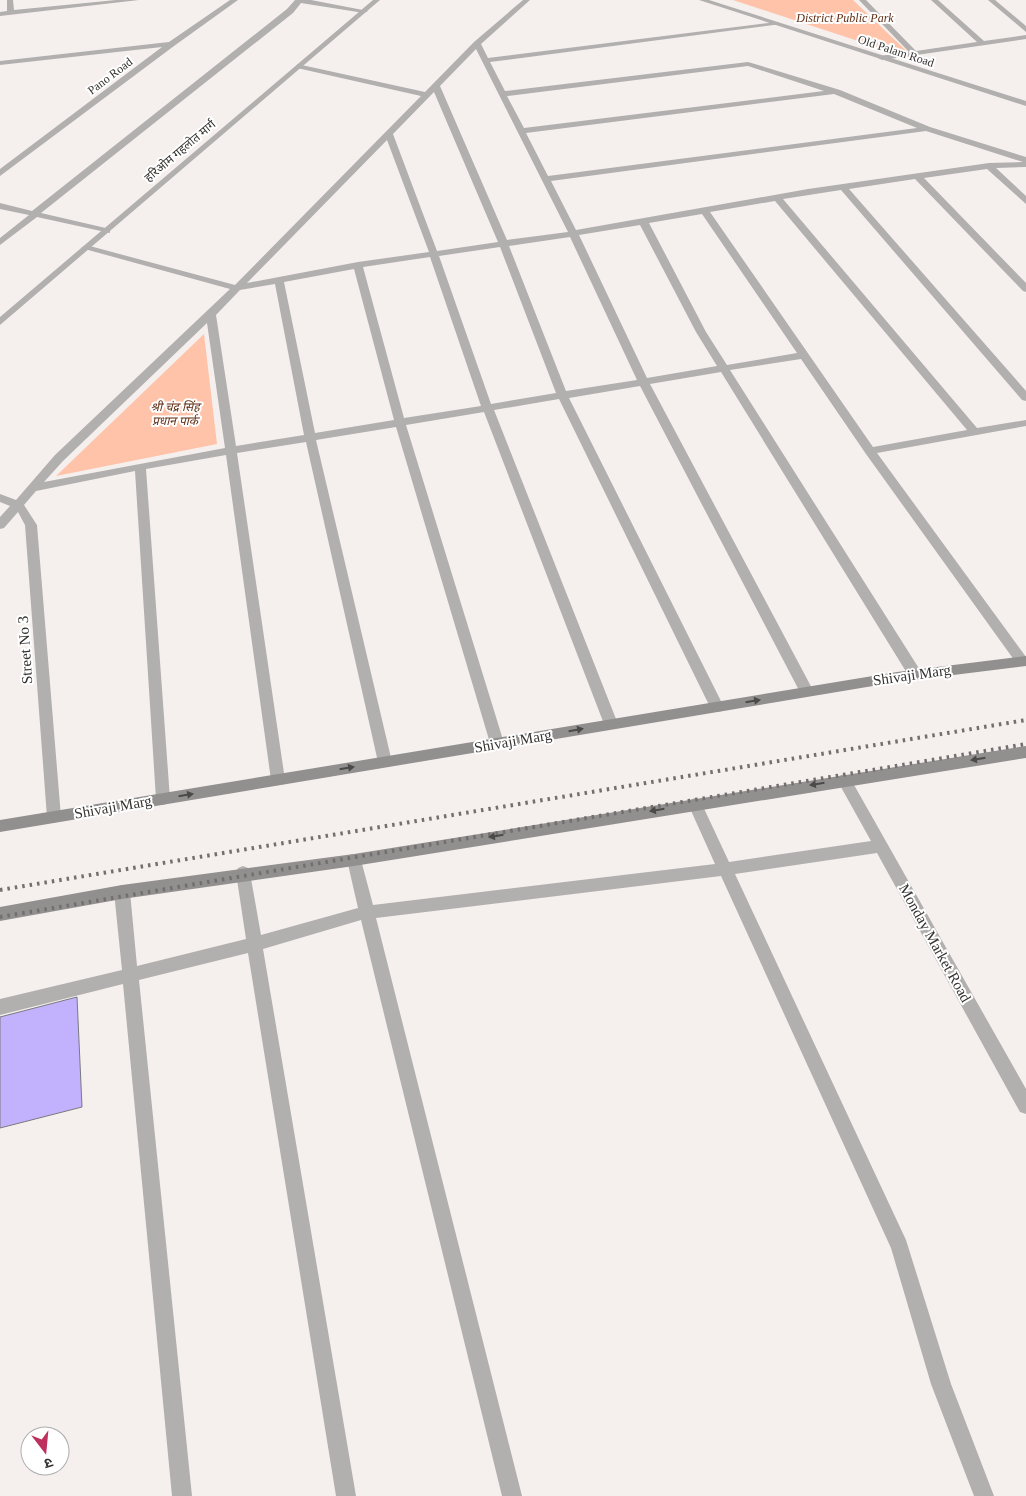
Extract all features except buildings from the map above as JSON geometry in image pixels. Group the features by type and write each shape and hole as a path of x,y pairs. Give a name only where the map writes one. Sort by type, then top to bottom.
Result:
{"main road":[{"name":"Shivaji Marg","path":"0,826 915,674 1024,661"},
{"path":"0,914 242,873 354,860 1026,752"}],"street":[{"path":"10,0 11,13"},
{"path":"0,14 88,2 136,0"},
{"name":"Pano Road","path":"0,173 171,44 235,0"},
{"path":"0,242 106,154 139,131 164,108 290,11 299,0 364,11"},
{"name":"हरिओम गहलोत मार्ग","path":"0,322 377,0"},
{"path":"0,525 59,458 211,314 478,44 527,0"},
{"name":"Old Palam Road","path":"702,0 1026,104"},
{"path":"862,0 914,53"},
{"path":"934,0 982,44"},
{"path":"991,0 1026,30"},
{"path":"486,60 777,24"},
{"path":"882,58 1026,37"},
{"path":"0,63 171,44"},
{"path":"478,44 573,233 643,381 807,692"},
{"path":"503,94 748,64 837,92 927,128 1026,162"},
{"path":"300,66 427,95"},
{"path":"436,86 504,244 562,394 717,707"},
{"path":"522,132 837,92"},
{"path":"546,179 927,128"},
{"path":"389,134 434,254 487,407 611,724"},
{"path":"86,248 236,288 358,265 573,233 843,187 1026,162"},
{"path":"989,166 1026,201"},
{"path":"917,176 1026,289"},
{"path":"843,187 1026,398"},
{"path":"776,198 974,432"},
{"path":"0,206 107,231"},
{"path":"704,210 870,451 1024,661"},
{"path":"643,221 701,332 915,674"},
{"path":"358,265 400,422 498,743"},
{"path":"279,280 310,437 385,762"},
{"path":"211,314 278,780"},
{"path":"33,488 231,450 804,355"},
{"path":"870,451 1026,423"},
{"path":"140,466 163,799"},
{"path":"0,498 18,504"},
{"name":"Street No 3","path":"18,504 28,514 32,525 54,817"},
{"name":"Monday Market Road","path":"844,780 1026,1106"},
{"path":"695,804 900,1246 941,1384 984,1496"},
{"path":"0,1007 255,944 367,912 724,870 881,846"},
{"path":"354,860 512,1496"},
{"path":"242,873 346,1496"},
{"path":"122,892 182,1496"}],"green space":[{"name":"District Public Park","path":"733,0 853,0 916,60"},
{"name":"श्री चंद्र सिंह प्रधान पार्क","path":"204,334 217,444 56,476"}],"railway":[{"path":"0,890 1026,720"},
{"path":"0,917 1026,744"}]}
